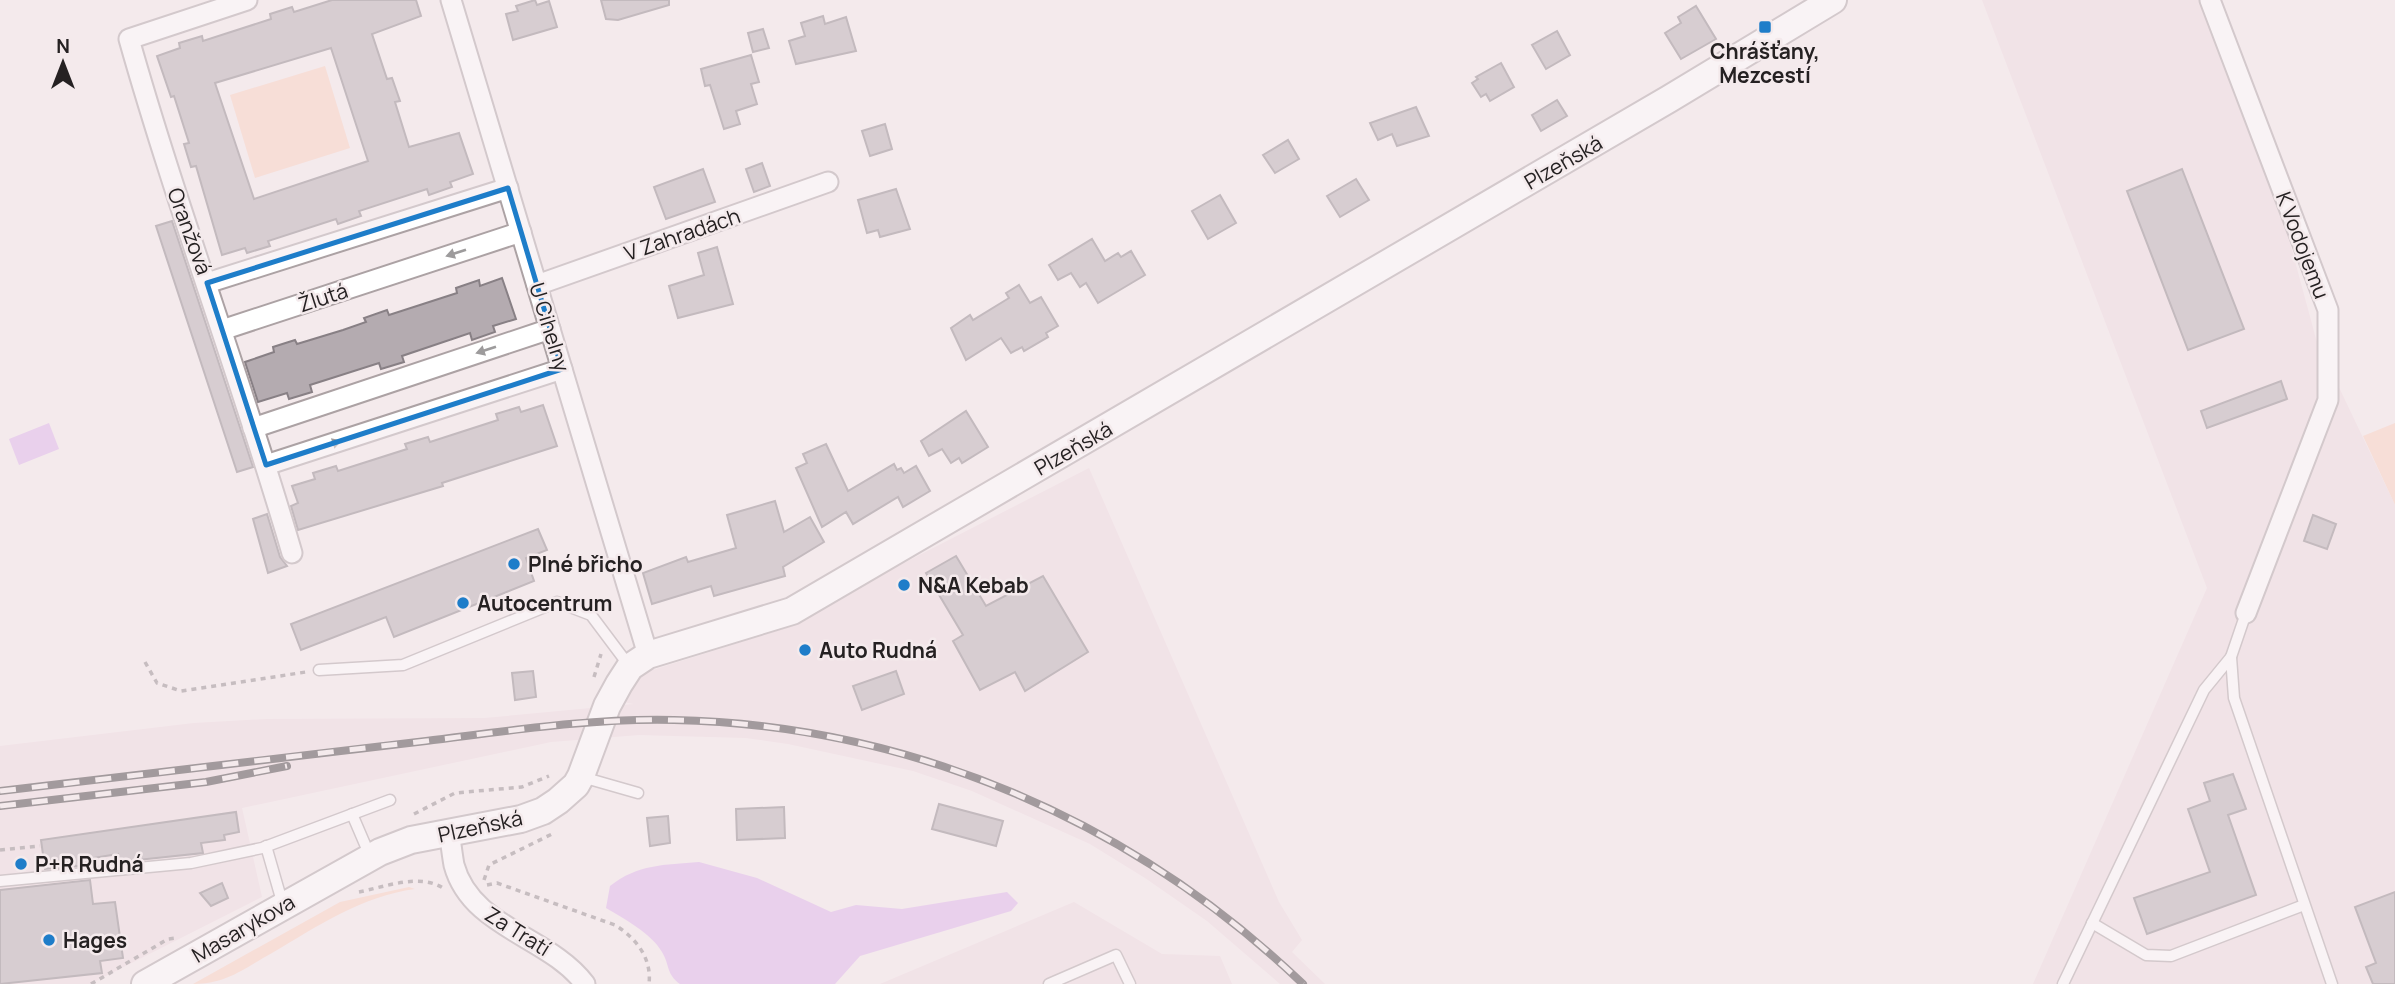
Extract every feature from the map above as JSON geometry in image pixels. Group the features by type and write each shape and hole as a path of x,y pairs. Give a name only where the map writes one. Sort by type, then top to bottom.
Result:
{"main road":[{"name":"Plzeňská","path":"348,882 370,857 411,840 521,819 543,811 576,785 607,706 639,661 792,611 1657,107 1830,1"},
{"name":"Masarykova","path":"145,984 283,905 348,882"}],"street":[{"name":"Oranžová","path":"247,0 129,39 155,130 207,283 508,188"},
{"name":"U Cihelny","path":"451,0 562,369 639,661"},
{"name":"K Vodojemu","path":"2210,0 2328,310 2328,400 2246,613"},
{"name":"V Zahradách","path":"537,285 828,182"},
{"name":"Žlutá","path":"222,330 521,232"},
{"path":"207,283 292,554"},
{"path":"253,428 550,329"},
{"path":"266,465 562,369"},
{"name":"Za Tratí","path":"449,832 455,867 467,893 481,909 554,953 572,967 585,984"}],"lane":[{"path":"318,670 403,665 557,602 591,615 639,661"},
{"path":"2063,984 2204,690 2231,657 2246,613"},
{"path":"2231,657 2234,698 2332,984"},
{"path":"581,776 638,793"},
{"path":"0,881 191,863 266,846 390,800"},
{"path":"352,814 370,857"},
{"path":"266,846 283,905"},
{"path":"2092,923 2146,954 2171,956 2304,905"},
{"path":"1049,984 1116,955 1130,984"}],"path":[{"path":"145,662 157,682 181,691 318,670"},
{"path":"487,891 485,885 489,865 545,839 561,826"},
{"path":"0,850 40,846"},
{"path":"348,882 433,882 451,898"},
{"path":"485,885 497,883 615,925 631,935 645,957 649,984"}],"highlighted area":[{"path":"508,188 562,369 266,465 207,283"}],"shaded area":[{"path":"1982,0 2199,0 2279,202 2316,339 2395,505 2395,984 2033,984 2207,588"},
{"path":"325,66 350,148 255,178 230,95"},
{"path":"49,423 59,449 19,465 9,439"},
{"path":"2395,423 2395,505 2363,436"},
{"path":"1089,468 1279,902 1302,940 1292,952 1325,984 1280,984 1207,921 1145,878 1090,844 972,791 913,771 788,744 746,738 639,735 551,742 242,808 262,897 90,984 0,984 0,746 194,723 267,719 485,718 634,704 623,702 637,675 795,625 867,582"},
{"path":"699,862 757,878 831,912 856,905 902,909 1007,892 1018,903 1011,911 860,956 835,984 680,984 672,977 657,945 637,927 606,908 610,886 631,873 652,867"},
{"path":"409,887 415,889 359,905 234,974 216,981 193,984 340,902"},
{"path":"1074,902 1162,954 1220,956 1232,984 880,984"}],"building":[{"path":"332,0 416,0 421,16 372,34 387,79 392,78 400,101 395,102 409,147 459,133 473,174 450,182 452,187 429,195 427,189 359,211 361,216 338,224 336,219 268,241 270,246 247,253 245,248 222,255 196,166 191,167 184,144 189,143 174,96 171,97 157,56 180,48 179,43 202,36 203,41 271,19 270,14 292,7 294,12","holes":["331,48 368,161 254,199 215,83"]},
{"path":"535,0 537,5 549,1 557,27 513,40 506,14 518,11 516,6"},
{"path":"601,0 669,0 669,5 618,20 606,19"},
{"path":"1696,6 1716,39 1681,59 1665,33 1681,23 1678,17"},
{"path":"823,16 825,24 846,17 856,51 796,64 789,41 805,36 801,23"},
{"path":"763,29 769,48 753,52 748,33"},
{"path":"1557,31 1570,55 1546,69 1532,45"},
{"path":"751,55 759,82 751,84 757,104 736,111 740,124 724,129 710,85 705,86 701,69"},
{"path":"1501,63 1514,87 1490,101 1486,94 1481,97 1472,83 1478,79 1476,77"},
{"path":"1557,100 1567,116 1541,131 1532,115"},
{"path":"1416,107 1429,136 1397,146 1392,134 1378,140 1370,123"},
{"path":"885,124 892,149 870,156 862,131"},
{"path":"1288,140 1299,159 1275,173 1263,155"},
{"path":"762,163 770,186 754,192 746,169"},
{"path":"703,169 715,202 666,219 654,187"},
{"path":"2182,169 2244,329 2188,350 2127,191"},
{"path":"1356,179 1369,200 1340,217 1327,196"},
{"path":"896,189 910,229 880,237 878,230 867,233 858,200"},
{"path":"1220,195 1236,223 1208,239 1192,211"},
{"path":"172,221 253,467 237,472 156,226"},
{"path":"1092,239 1105,261 1118,253 1121,257 1131,251 1145,275 1098,303 1086,283 1080,287 1071,273 1058,280 1049,265"},
{"path":"717,247 733,304 678,318 669,286 704,275 698,253"},
{"path":"502,278 516,319 493,326 495,332 472,340 470,333 402,356 404,362 381,369 379,363 310,385 312,392 289,399 287,393 258,402 245,362 274,352 273,347 295,340 297,344 366,322 364,318 387,310 389,315 457,293 456,288 479,280 480,286"},
{"path":"1019,285 1030,303 1041,297 1058,326 1046,333 1048,337 1024,351 1022,347 1011,353 1001,338 966,360 951,328 970,315 973,320 1009,298 1006,293"},
{"path":"2281,381 2287,399 2207,428 2201,411"},
{"path":"543,405 557,446 442,483 443,486 298,530 291,506 298,503 292,486 315,479 313,473 336,466 338,471 407,449 405,444 428,437 430,442 498,420 496,414 519,407 521,412"},
{"path":"966,411 988,447 962,463 959,458 951,463 942,449 929,456 921,441"},
{"path":"826,444 848,491 894,464 897,470 901,468 904,473 916,466 930,491 903,507 898,497 853,524 846,512 822,527 796,468 807,463 803,454"},
{"path":"775,501 784,532 810,517 824,542 783,567 785,576 714,596 711,586 652,604 643,573 686,557 688,562 736,548 727,515"},
{"path":"267,514 280,557 287,566 268,573 253,519"},
{"path":"2313,515 2336,524 2327,549 2304,541"},
{"path":"538,529 547,550 526,558 534,581 394,637 386,617 301,650 291,624"},
{"path":"956,556 986,606 1043,576 1088,652 1025,691 1015,672 980,690 953,641 963,635 926,573"},
{"path":"533,671 536,697 515,700 512,673"},
{"path":"896,671 904,694 862,710 853,686"},
{"path":"2233,774 2246,809 2228,815 2256,895 2147,934 2134,898 2210,872 2188,809 2210,801 2204,783"},
{"path":"939,804 1003,821 996,846 932,829"},
{"path":"784,807 785,838 737,840 736,809"},
{"path":"236,812 239,832 224,835 225,840 201,843 203,853 119,862 118,854 87,859 88,865 45,869 41,840"},
{"path":"668,816 670,843 650,846 647,818"},
{"name":"Hages","path":"90,880 93,904 115,902 123,958 100,961 102,973 0,984 0,890"},
{"path":"222,883 228,898 211,906 200,893"},
{"path":"2395,892 2395,984 2373,984 2366,967 2376,963 2355,907"}],"railway":[{"path":"0,791 581,723 674,720 762,726 848,740 932,763 1013,793 1092,830 1166,875 1237,926 1303,984"},
{"path":"0,806 206,782 287,766"}],"place":[{"name":"Chrášťany, Mezcestí","path":"1765,27"},
{"name":"Plné břicho","path":"514,564"},
{"name":"N&A Kebab","path":"904,585"},
{"name":"Autocentrum","path":"463,603"},
{"name":"Auto Rudná","path":"805,650"},
{"name":"P+R Rudná","path":"21,864"},
{"name":"Hages","path":"49,940"}]}
